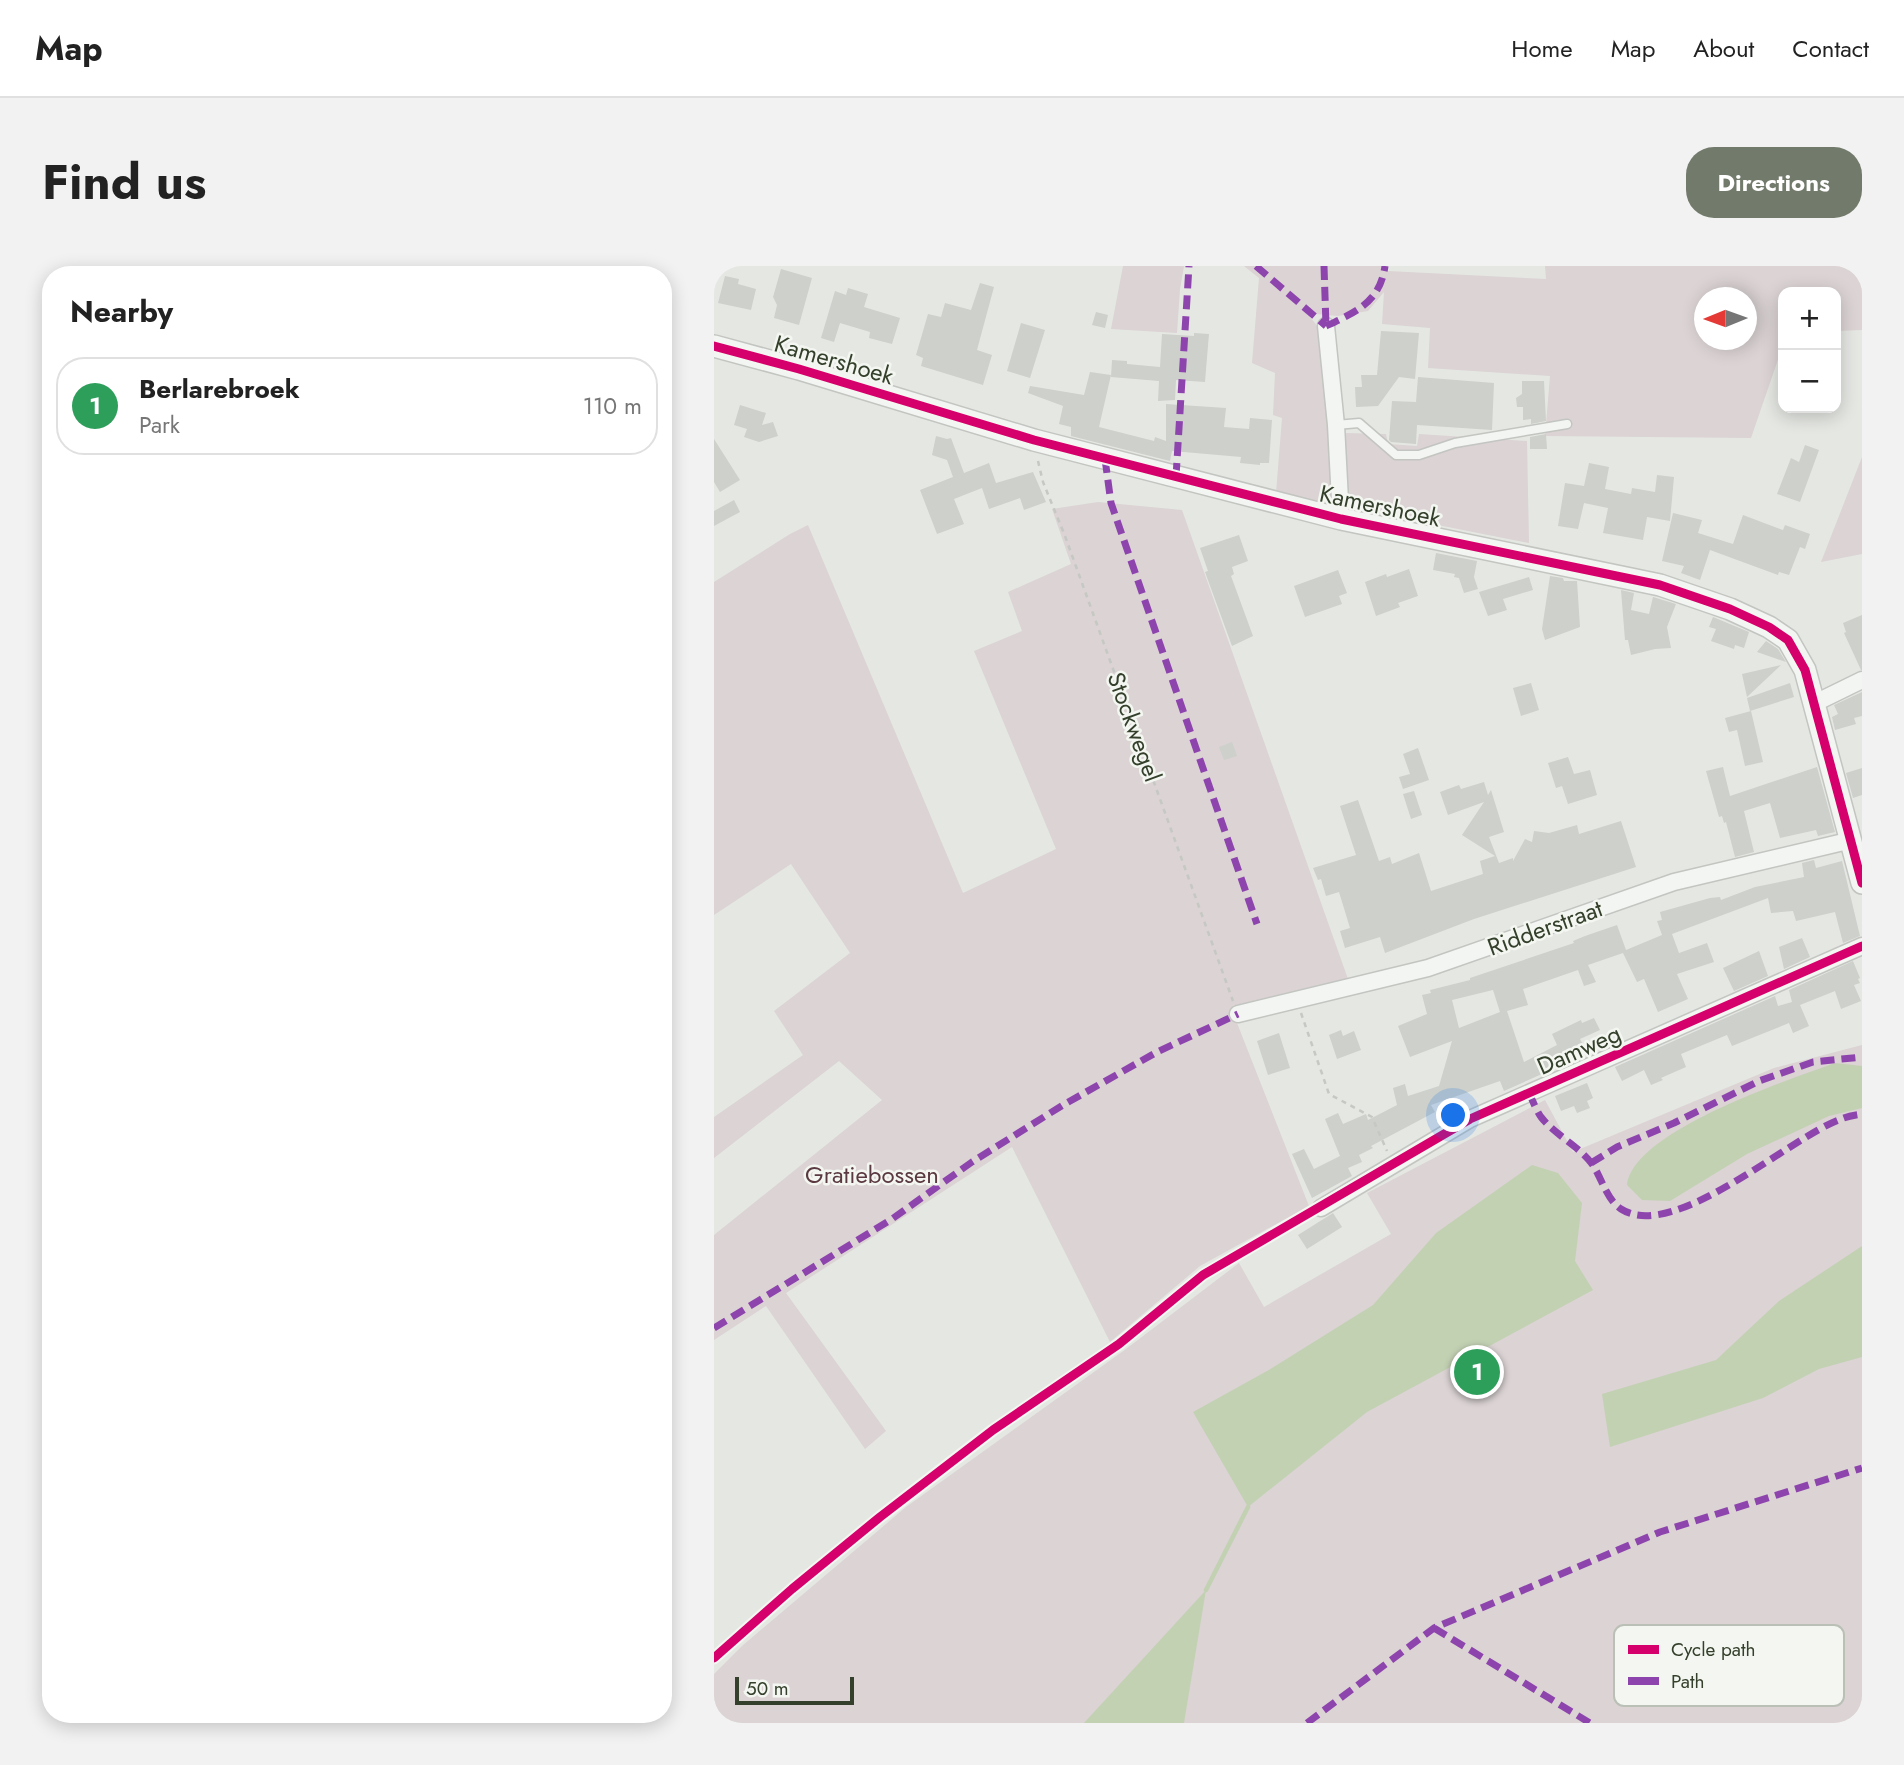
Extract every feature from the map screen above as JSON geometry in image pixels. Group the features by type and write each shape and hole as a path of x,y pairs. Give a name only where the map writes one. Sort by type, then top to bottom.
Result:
{"street":[{"name":"Kamershoek","path":"1326,326 1336,425 1341,519"},
{"name":"Kamershoek","path":"714,346 1034,440 1341,519 1660,584 1730,609 1769,627 1788,640 1805,670 1862,883"},
{"path":"1815,703 1862,680"},
{"name":"Ridderstraat","path":"1238,1014 1428,968 1674,882 1852,840"},
{"name":"Damweg","path":"1321,1208 1470,1119 1862,946"}],"lane":[{"path":"1336,425 1359,423 1396,455 1419,456 1455,443 1567,424"}],"path":[{"path":"1296,998 1329,1094 1372,1117 1392,1164"}],"green space":[{"path":"1123,266 1184,266 1177,333 1111,329"},
{"path":"1244,266 1388,266 1388,271 1546,279 1545,266 1862,266 1862,330 1841,331 1841,287 1778,287 1778,360 1751,438 1545,436 1550,376 1428,368 1430,328 1382,324 1384,292 1368,311 1338,316 1306,313 1321,334 1335,509 1276,493 1282,418 1273,415 1275,373 1252,363 1259,278"},
{"path":"1344,433 1386,434 1388,444 1417,446 1419,434 1527,441 1529,543 1347,507"},
{"path":"1862,457 1862,554 1821,562"},
{"name":"Gratiebossen","path":"1098,502 1182,510 1348,979 1232,1006 1309,1206 1200,1266 1110,1342 1012,1147 786,1293 886,1431 865,1449 766,1306 714,1340 714,1235 882,1100 839,1061 714,1158 714,1117 803,1055 774,1011 850,953 791,864 714,915 714,582 808,525 963,893 1056,849 974,651 1022,631 1008,592 1071,564 1052,509"},
{"path":"1862,1045 1862,1723 714,1723 714,1674 742,1646 906,1507 1126,1349 1239,1263 1264,1307 1391,1234 1367,1193 1545,1100 1573,1152 1774,1068"}],"shaded area":[{"path":"1835,1063 1862,1066 1862,1108 1829,1116 1747,1154 1670,1201 1642,1200 1627,1185 1636,1165 1655,1146 1683,1127 1750,1095"},
{"path":"1532,1165 1558,1173 1582,1203 1575,1261 1593,1290 1367,1412 1248,1507 1193,1412 1267,1371 1373,1305 1436,1233"},
{"path":"1862,1246 1862,1357 1819,1369 1763,1398 1610,1447 1602,1394 1716,1360 1779,1301"},
{"path":"1206,1590 1184,1723 1084,1723"}],"building":[{"path":"781,269 812,278 799,325 774,318 777,305 773,297"},
{"path":"725,276 739,279 738,284 756,289 751,310 718,303"},
{"path":"980,283 994,287 977,350 992,355 983,385 921,366 923,358 916,355 928,314 941,317 945,303 971,310"},
{"path":"848,288 868,294 864,307 900,318 892,344 869,338 870,332 840,323 834,342 821,338 835,291 846,295"},
{"path":"1096,312 1108,315 1105,328 1092,325"},
{"path":"1021,323 1045,330 1030,378 1007,371"},
{"path":"1381,331 1419,333 1415,379 1399,377 1378,406 1356,407 1355,387 1362,387 1361,375 1377,375"},
{"path":"1194,333 1209,334 1205,382 1176,380 1175,400 1158,401 1159,381 1111,377 1112,360 1160,367 1162,334 1194,336"},
{"path":"1090,372 1111,375 1099,427 1154,441 1155,437 1166,441 1166,404 1226,408 1224,427 1249,429 1250,418 1272,420 1269,463 1240,463 1241,457 1172,451 1170,461 1071,436 1071,427 1059,424 1063,406 1028,393 1030,386 1084,395"},
{"path":"1418,377 1494,383 1492,430 1417,425 1416,444 1391,442 1392,401 1416,402"},
{"path":"1522,381 1544,381 1546,421 1531,424 1531,419 1523,420 1523,407 1517,407 1516,398 1522,394"},
{"path":"740,405 766,413 762,425 773,422 778,436 759,442 744,437 747,429 734,425"},
{"path":"1546,434 1547,449 1530,449 1530,437"},
{"path":"936,436 951,438 964,473 989,463 996,483 1033,472 1046,502 1024,510 1020,498 989,509 982,488 954,499 964,524 937,534 920,490 953,477 947,460 932,455"},
{"path":"714,439 740,480 720,492 714,482"},
{"path":"1805,445 1819,450 1800,502 1777,494 1791,458 1799,462"},
{"path":"1589,463 1609,467 1605,489 1631,494 1632,488 1655,492 1657,475 1674,477 1670,521 1647,517 1643,540 1603,533 1608,508 1584,503 1578,529 1558,526 1565,483 1584,486"},
{"path":"734,500 740,512 714,526 714,511"},
{"path":"1673,513 1702,520 1698,533 1733,544 1743,515 1783,530 1785,525 1810,534 1805,549 1800,547 1789,575 1779,572 1778,575 1710,550 1700,580 1681,573 1684,566 1662,561"},
{"path":"1239,535 1248,561 1232,567 1234,574 1231,576 1253,636 1232,646 1205,572 1208,571 1200,548"},
{"path":"1436,553 1477,561 1474,577 1478,589 1464,593 1459,578 1454,577 1455,574 1433,570"},
{"path":"1409,569 1418,596 1398,603 1400,607 1376,616 1365,582"},
{"path":"1338,570 1347,593 1339,596 1342,604 1305,617 1294,586"},
{"path":"1550,576 1563,578 1564,581 1577,581 1580,627 1545,640 1542,629"},
{"path":"1529,577 1533,590 1503,599 1507,610 1488,616 1479,592"},
{"path":"1621,590 1634,593 1631,610 1649,614 1653,597 1676,604 1667,627 1671,648 1631,655 1628,640 1625,640"},
{"path":"1862,615 1861,670 1844,633 1843,623"},
{"path":"1713,617 1749,632 1744,648 1735,645 1734,649 1711,641 1716,629 1709,627"},
{"path":"1766,641 1778,649 1786,662 1757,652"},
{"path":"1781,665 1747,697 1742,674"},
{"path":"1531,683 1539,710 1521,716 1513,688"},
{"path":"1790,683 1794,697 1750,711 1747,698"},
{"path":"1862,692 1862,716 1854,718 1856,724 1835,730 1832,717 1838,714 1834,705"},
{"path":"1751,711 1763,762 1745,766 1737,730 1729,732 1725,718"},
{"path":"1232,742 1237,756 1224,760 1219,747"},
{"path":"1418,748 1429,780 1403,789 1399,777 1410,774 1403,754"},
{"path":"1568,757 1574,774 1590,770 1597,795 1568,804 1562,786 1556,788 1548,763"},
{"path":"1723,767 1730,796 1817,767 1835,832 1818,836 1816,830 1780,838 1770,803 1744,811 1754,852 1735,857 1726,822 1724,823 1722,816 1719,817 1706,771"},
{"path":"1862,768 1862,795 1853,798 1846,773"},
{"path":"1484,782 1488,795 1491,790 1504,832 1489,837 1499,863 1513,858 1513,861 1525,839 1532,842 1534,831 1549,833 1577,825 1579,834 1621,821 1636,867 1474,919 1385,953 1380,937 1345,948 1340,931 1350,928 1339,892 1326,896 1321,879 1318,880 1313,868 1356,855 1340,806 1358,800 1379,861 1390,857 1392,864 1419,853 1431,891 1483,874 1480,861 1495,856 1462,835 1484,802 1448,815 1440,792 1459,785 1461,789"},
{"path":"1414,791 1422,815 1411,819 1403,794"},
{"path":"1814,860 1816,868 1842,861 1860,936 1843,943 1835,912 1796,921 1793,911 1771,913 1768,898 1672,934 1679,953 1707,943 1714,962 1677,974 1688,999 1658,1012 1644,979 1637,982 1623,953 1588,965 1596,982 1584,986 1578,970 1523,989 1528,1005 1507,1011 1524,1062 1557,1045 1552,1034 1581,1020 1582,1023 1594,1018 1600,1030 1580,1039 1585,1048 1579,1051 1582,1056 1504,1091 1500,1081 1431,1105 1435,1112 1371,1146 1373,1148 1359,1155 1362,1162 1348,1168 1352,1176 1312,1198 1292,1154 1304,1149 1314,1169 1340,1156 1325,1119 1338,1113 1343,1124 1366,1114 1368,1120 1397,1105 1393,1088 1405,1084 1408,1096 1439,1086 1452,1041 1410,1057 1398,1026 1427,1014 1422,995 1431,993 1430,990 1470,980 1574,943 1573,941 1617,925 1626,950 1662,935 1657,921 1662,920 1660,912 1710,898 1720,897 1721,900 1755,887 1804,877 1802,863","holes":["1493,990 1500,1012 1459,1028 1452,1000"]},
{"path":"1802,938 1810,957 1784,969 1779,947"},
{"path":"1759,951 1768,976 1734,991 1723,968"},
{"path":"1853,961 1860,978 1860,983 1854,985 1861,1001 1841,1009 1835,991 1800,1005 1809,1026 1793,1033 1789,1023 1732,1046 1727,1035 1681,1054 1686,1067 1651,1085 1644,1070 1622,1081 1615,1067 1775,996 1778,1006 1792,1002 1789,990"},
{"path":"1341,1030 1343,1036 1354,1031 1361,1050 1337,1059 1329,1035"},
{"path":"1279,1033 1290,1068 1268,1075 1257,1041"},
{"path":"1587,1083 1593,1098 1587,1101 1590,1108 1577,1113 1574,1106 1561,1111 1555,1096"},
{"path":"1333,1213 1342,1227 1307,1249 1298,1235"}],"waterway":[{"path":"1206,1590 1248,1507"}],"marked path":[{"path":"1176,477 1189,266"},
{"path":"1256,266 1326,326"},
{"path":"1324,266 1326,326"},
{"path":"1326,326 1357,310 1372,297 1378,289 1385,266"},
{"path":"1105,459 1111,503 1257,924"},
{"path":"714,1328 892,1219 972,1162 1063,1105 1157,1052 1238,1014"},
{"path":"1591,1163 1617,1147 1674,1123 1759,1081 1813,1062 1862,1057"},
{"path":"1529,1093 1539,1114 1592,1164 1616,1205 1644,1216 1671,1212 1700,1200 1732,1184 1819,1129 1844,1118 1862,1114"},
{"path":"1307,1723 1434,1628 1660,1532 1862,1468"},
{"path":"1434,1628 1590,1723"}],"cycle path":[{"path":"714,346 1034,440 1341,519 1660,585 1730,609 1769,627 1788,640 1805,670 1862,883"},
{"path":"714,1658 880,1517 993,1430 1119,1344 1203,1275 1470,1119 1862,946"}],"place":[{"name":"Berlarebroek","path":"1477,1372"}]}
